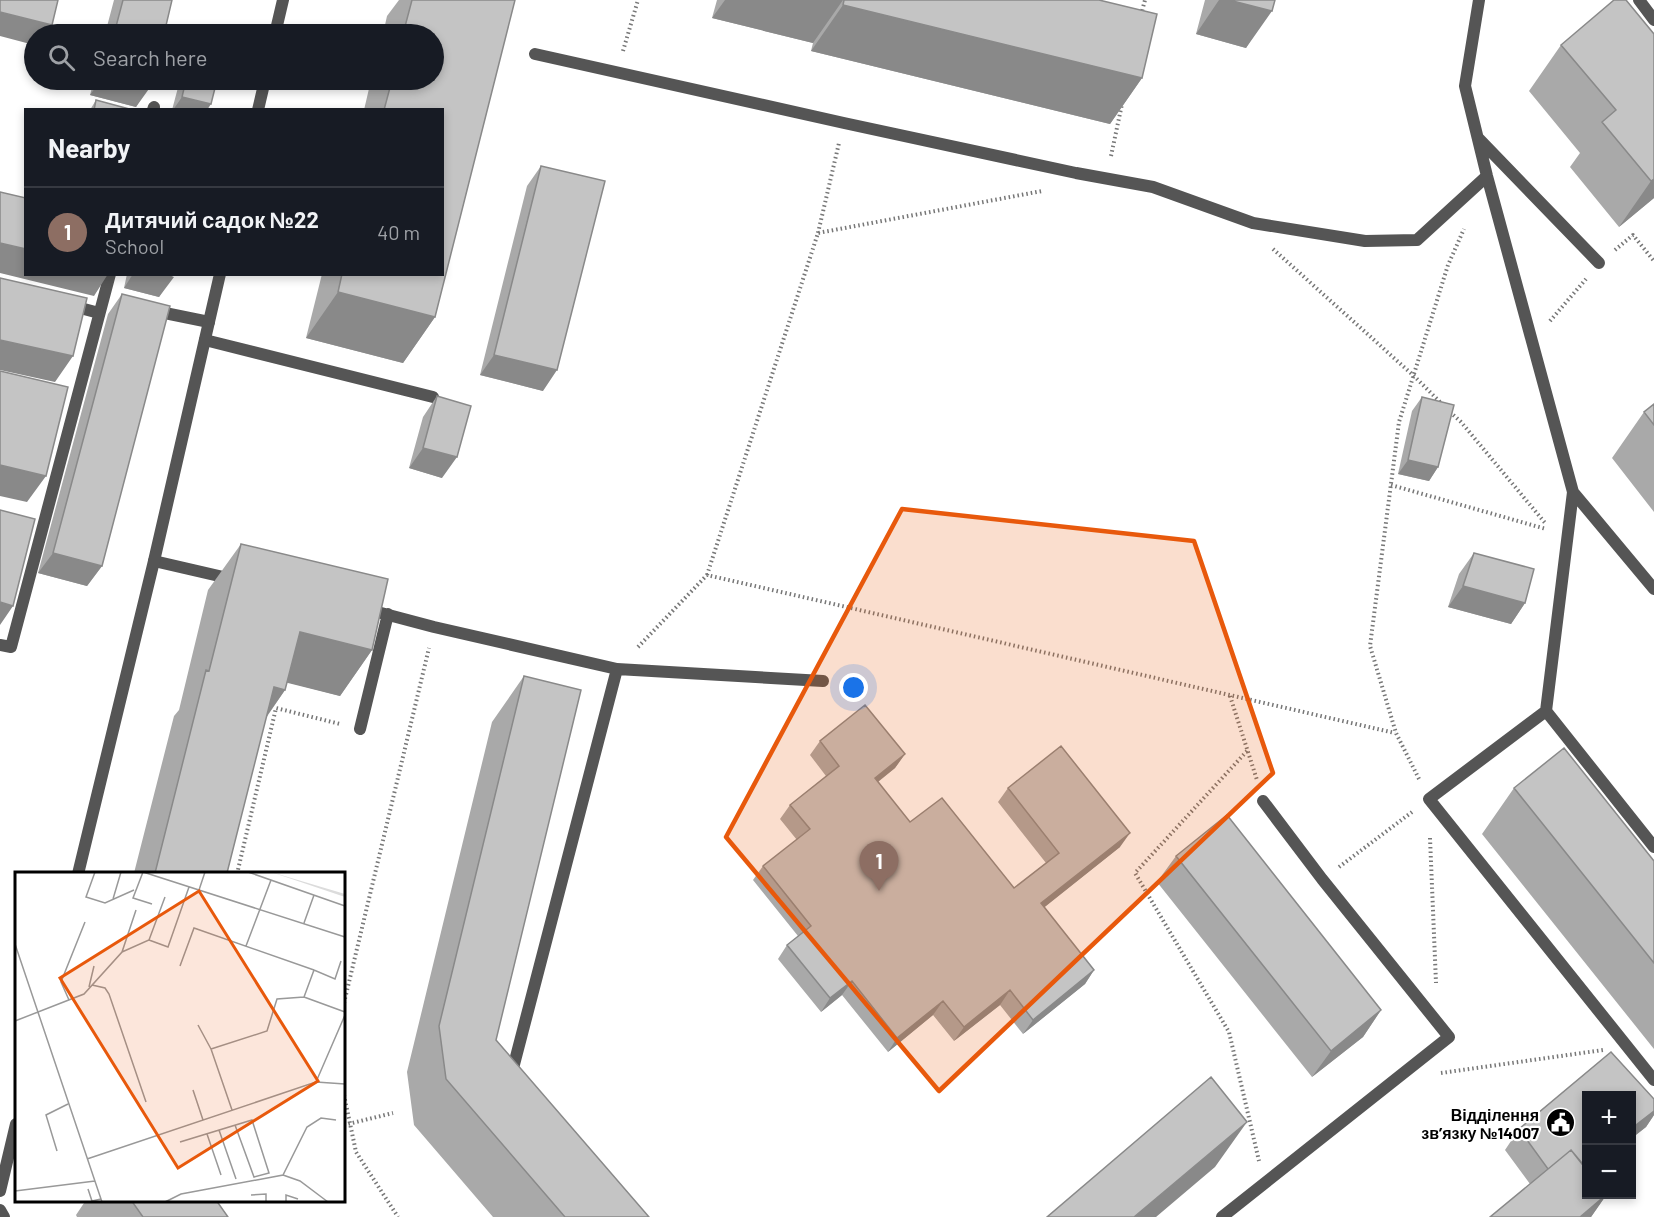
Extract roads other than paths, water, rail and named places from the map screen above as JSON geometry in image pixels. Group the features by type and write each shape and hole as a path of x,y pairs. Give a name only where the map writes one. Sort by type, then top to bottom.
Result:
{"street":[{"path":"277,24 283,0"},
{"path":"1479,0 1464,86 1573,492 1546,711 1654,847"},
{"path":"1639,0 1654,20"},
{"path":"535,54 844,123 1153,187 1252,223 1365,241 1417,240 1487,176"},
{"path":"258,108 263,90"},
{"path":"1477,137 1599,263"},
{"path":"0,645 11,647 38,524 70,402 99,313 108,301 110,276"},
{"path":"78,872 154,561 220,276"},
{"path":"55,302 99,313"},
{"path":"146,309 209,322"},
{"path":"205,340 433,397"},
{"path":"1573,492 1654,589"},
{"path":"154,561 242,581"},
{"path":"355,606 434,627 617,669 823,681"},
{"path":"360,729 388,614"},
{"path":"510,1083 617,669"},
{"path":"1546,711 1429,799 1654,1080"},
{"path":"1222,1217 1449,1037 1322,879 1263,801"},
{"path":"0,1191 15,1128"},
{"path":"0,1210 3,1217"}],"place":[{"name":"Дитячий садок №22","path":"879,891"},
{"name":"Відділення зв’язку №14007","path":"1560,1123"}]}
